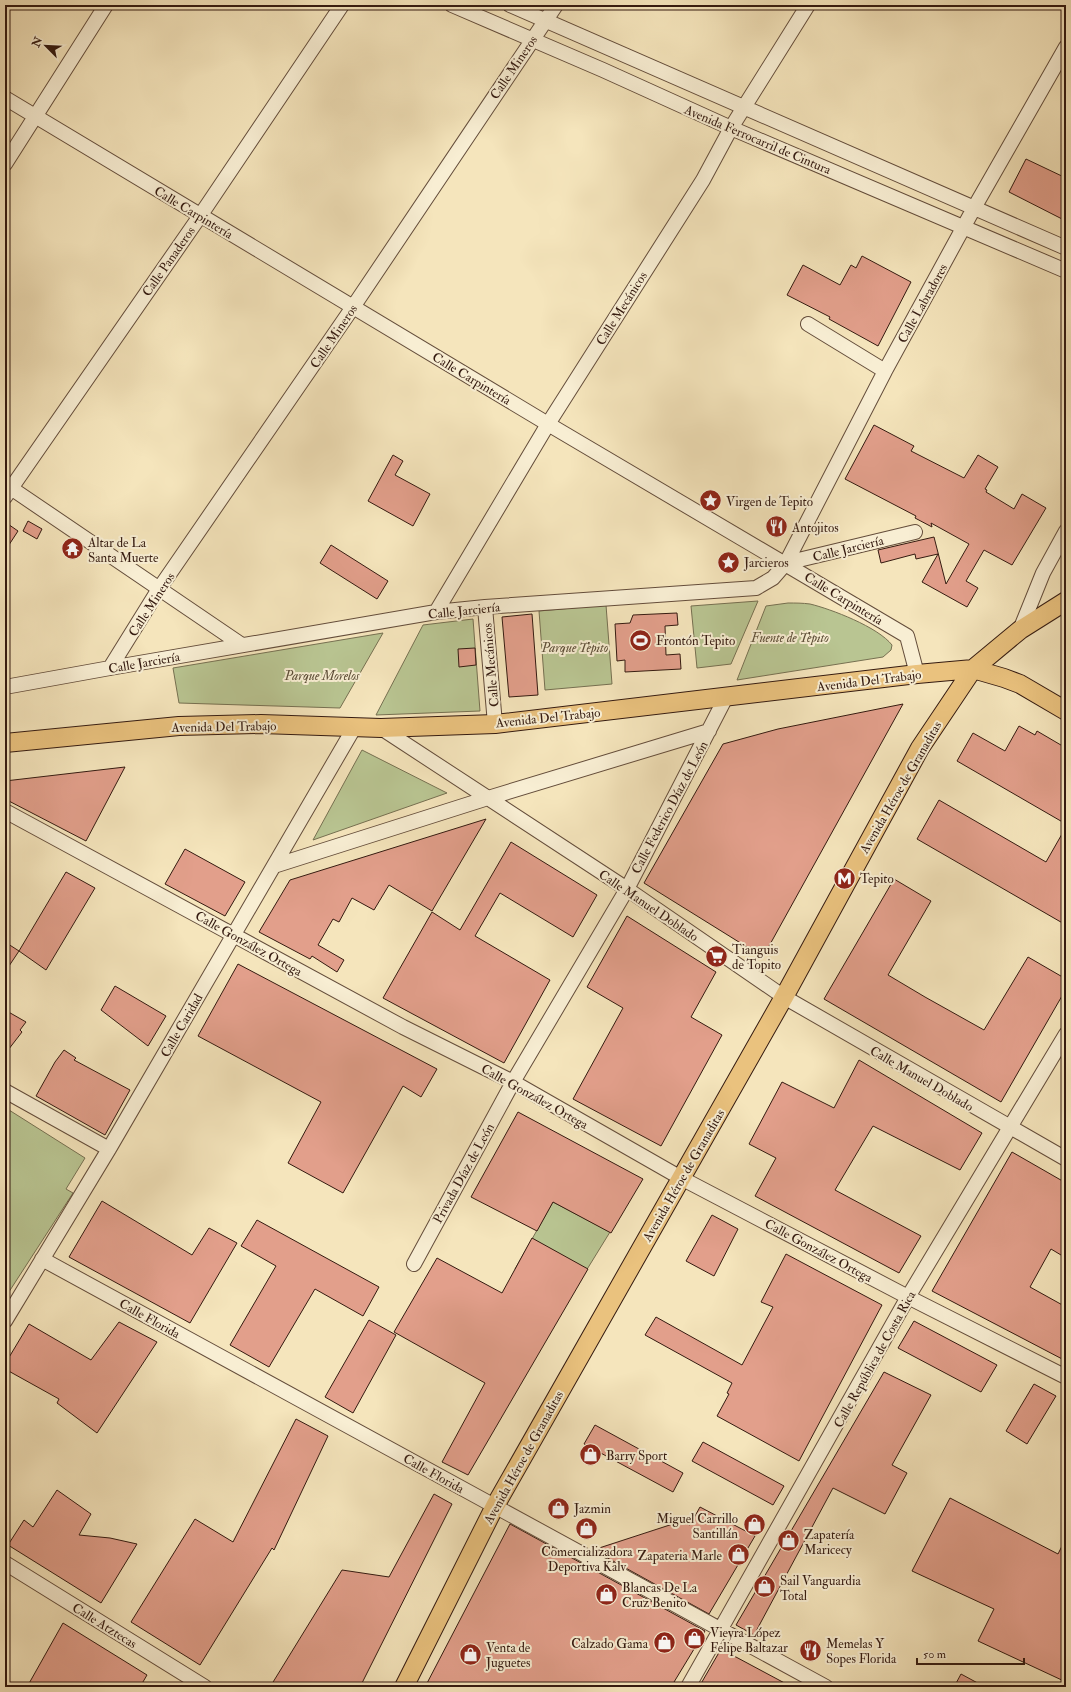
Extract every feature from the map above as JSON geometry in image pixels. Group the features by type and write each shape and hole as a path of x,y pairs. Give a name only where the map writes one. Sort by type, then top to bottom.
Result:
{"main road":[{"path":"973,669 1020,630 1066,601"},
{"path":"973,669 1020,684 1066,711"},
{"name":"Avenida Del Trabajo","path":"5,743 178,726 261,724 381,728 495,724 917,674 973,669"},
{"name":"Avenida Héroe de Granaditas","path":"404,1687 495,1506 784,997 909,765 973,669"}],"street":[{"path":"5,164 106,5"},
{"name":"Calle Panaderos","path":"7,490 200,216 342,5"},
{"name":"Avenida Ferrocarril de Cintura","path":"452,5 603,70 731,128 1066,271"},
{"name":"Avenida Ferrocarril de Cintura","path":"510,5 1066,248"},
{"name":"Calle Mineros","path":"110,668 159,589 353,307 556,5"},
{"name":"Calle Mecánicos","path":"436,612 548,424 702,180 743,108 808,5"},
{"name":"Calle Labradores","path":"786,564 886,371 974,208 1066,47"},
{"path":"603,70 612,49"},
{"name":"Calle Carpintería","path":"5,98 548,424 907,636 917,674"},
{"path":"808,324 886,371"},
{"path":"7,490 242,645"},
{"path":"1020,630 1043,573 1066,531"},
{"name":"Calle Jarciería","path":"5,687 436,612 485,607 756,588 773,578 786,564 916,532"},
{"name":"Calle Mecánicos","path":"485,607 495,724"},
{"name":"Calle Federico Díaz de León","path":"513,1082 627,889 726,697"},
{"name":"Calle Caridad","path":"5,1321 109,1149 354,728"},
{"name":"Calle Manuel Doblado","path":"381,728 627,889 784,997 1009,1128 1032,1139 1066,1159"},
{"path":"274,866 488,798 709,732"},
{"name":"Calle González Ortega","path":"5,811 403,1027 513,1082 681,1178 908,1297 1066,1377"},
{"name":"Calle República de Costa Rica","path":"688,1687 908,1297 1066,1034"},
{"name":"Privada Díaz de León","path":"414,1264 513,1082"},
{"path":"5,1091 109,1149"},
{"name":"Calle Florida","path":"42,1259 826,1687"},
{"name":"Calle Atztecas","path":"5,1565 205,1687"}],"green space":[{"path":"758,601 731,664 697,668 691,606"},
{"name":"Fuente de Tepito","path":"788,603 810,604 830,610 865,625 885,638 892,645 891,650 883,657 737,680 766,606"},
{"name":"Parque Tepito","path":"606,605 612,684 545,690 539,611"},
{"name":"Parque Morelos","path":"473,619 480,711 376,715 423,625"},
{"name":"Parque Morelos","path":"383,633 340,708 179,703 173,668"},
{"path":"362,750 447,793 313,840"},
{"path":"5,1110 9,1110 85,1158 66,1189 73,1193 5,1298"},
{"path":"553,1202 610,1232 570,1297 515,1269"}],"building":[{"path":"1026,159 1066,178 1066,221 1009,192"},
{"path":"862,256 911,282 878,346 829,319 830,317 787,295 803,265 840,285 851,265 856,268"},
{"path":"874,425 914,446 911,451 964,478 978,455 998,467 985,489 987,490 986,492 1014,509 1022,494 1046,508 1012,565 984,550 966,581 978,588 967,607 922,582 938,554 916,559 915,554 881,563 878,550 934,537 946,584 969,544 931,523 932,527 915,518 916,516 845,479"},
{"path":"393,455 403,461 395,475 430,494 413,526 368,501"},
{"path":"28,521 42,529 37,539 23,531"},
{"path":"5,522 18,531 5,551"},
{"path":"331,545 388,581 377,599 320,563"},
{"name":"Frontón Tepito","path":"677,613 678,625 665,626 666,655 680,654 681,669 625,672 625,660 617,661 615,624 630,623 633,615"},
{"path":"532,614 538,695 509,697 502,617"},
{"path":"475,648 476,665 459,667 458,649"},
{"path":"903,704 763,957 644,883 723,744 778,729"},
{"path":"1019,726 1035,735 1037,731 1066,748 1066,824 957,761 973,733 1005,751"},
{"path":"125,767 86,841 5,799 5,781"},
{"path":"939,800 1046,862 1066,827 1066,925 917,839"},
{"path":"486,819 432,911 389,885 374,910 352,898 339,922 333,919 318,945 344,960 337,972 312,956 310,959 259,932 290,880"},
{"path":"511,842 597,895 573,937 500,893 475,936 550,980 504,1063 383,998 432,912 460,930"},
{"path":"185,849 245,882 225,916 165,884"},
{"path":"66,872 95,888 46,970 19,951"},
{"path":"894,879 931,901 888,975 925,997 984,1030 1028,957 1066,979 1066,989 1001,1102 824,999"},
{"path":"627,916 716,972 691,1017 722,1035 661,1146 573,1099 623,1008 587,987"},
{"path":"5,942 19,951 5,972"},
{"path":"238,964 437,1069 421,1097 403,1086 343,1193 288,1163 321,1102 198,1036"},
{"path":"115,986 166,1016 148,1046 101,1010"},
{"path":"5,1010 26,1022 20,1030 22,1032 5,1054"},
{"path":"64,1050 76,1058 74,1060 130,1090 105,1135 36,1096 55,1062"},
{"path":"859,1060 982,1133 960,1170 873,1126 835,1190 921,1236 899,1273 755,1196 776,1158 749,1144 782,1082 834,1108"},
{"path":"518,1112 643,1179 611,1233 553,1202 537,1231 471,1197"},
{"path":"1012,1152 1066,1183 1066,1258 1051,1249 1030,1287 1066,1307 1066,1361 932,1291"},
{"path":"102,1201 192,1255 209,1228 237,1243 190,1323 69,1257"},
{"path":"712,1215 738,1229 714,1276 686,1261"},
{"path":"257,1220 379,1287 363,1316 315,1289 269,1367 230,1345 276,1266 241,1246"},
{"path":"532,1238 588,1269 468,1475 442,1462 485,1383 394,1332 437,1258 502,1293"},
{"path":"786,1254 882,1305 799,1461 717,1416 729,1394 727,1393 732,1383 645,1335 656,1317 742,1365 773,1307 761,1302"},
{"path":"369,1320 396,1335 353,1413 325,1397"},
{"path":"914,1321 997,1365 981,1392 898,1348"},
{"path":"119,1322 157,1342 97,1433 57,1403 59,1399 5,1369 5,1364 29,1324 91,1360"},
{"path":"884,1372 931,1395 892,1465 907,1473 885,1514 833,1488 754,1635 736,1625"},
{"path":"1034,1384 1056,1396 1027,1444 1006,1431"},
{"path":"296,1419 328,1436 274,1550 272,1548 200,1665 131,1622 195,1519 233,1542"},
{"path":"595,1425 683,1473 673,1492 584,1444"},
{"path":"703,1442 784,1486 773,1505 692,1461"},
{"path":"57,1490 91,1514 79,1535 110,1538 137,1544 101,1603 8,1545 24,1520 33,1527"},
{"path":"434,1494 452,1504 360,1687 270,1687 342,1570 389,1577"},
{"path":"950,1498 1058,1554 1066,1538 1066,1682 978,1641 994,1609 912,1571"},
{"path":"700,1507 755,1536 709,1614 593,1550 682,1521 690,1525"},
{"path":"510,1524 705,1631 671,1687 425,1687"},
{"path":"63,1623 147,1675 140,1687 27,1687"},
{"path":"721,1649 792,1687 699,1687"},
{"path":"961,1674 985,1687 954,1687"}],"place":[{"name":"Virgen de Tepito","path":"711,501"},
{"name":"Antojitos","path":"776,527"},
{"name":"Altar de La Santa Muerte","path":"73,549"},
{"name":"Jarcieros","path":"729,562"},
{"name":"Frontón Tepito","path":"641,640"},
{"name":"Tepito","path":"845,878"},
{"name":"Tianguis de Topito","path":"717,956"},
{"name":"Barry Sport","path":"591,1455"},
{"name":"Jazmin","path":"559,1508"},
{"name":"Miguel Carrillo Santillán","path":"754,1525"},
{"name":"Comercializadora Deportiva Kalv","path":"587,1529"},
{"name":"Zapatería Maricecy","path":"789,1541"},
{"name":"Zapateria Marle","path":"738,1555"},
{"name":"Sail Vanguardia Total","path":"764,1587"},
{"name":"Blancas De La Cruz Benito","path":"607,1594"},
{"name":"Vieyra López Felipe Baltazar","path":"694,1639"},
{"name":"Calzado Gama","path":"664,1643"},
{"name":"Memelas Y Sopes Florida","path":"811,1650"},
{"name":"Venta de Juguetes","path":"470,1654"}]}
